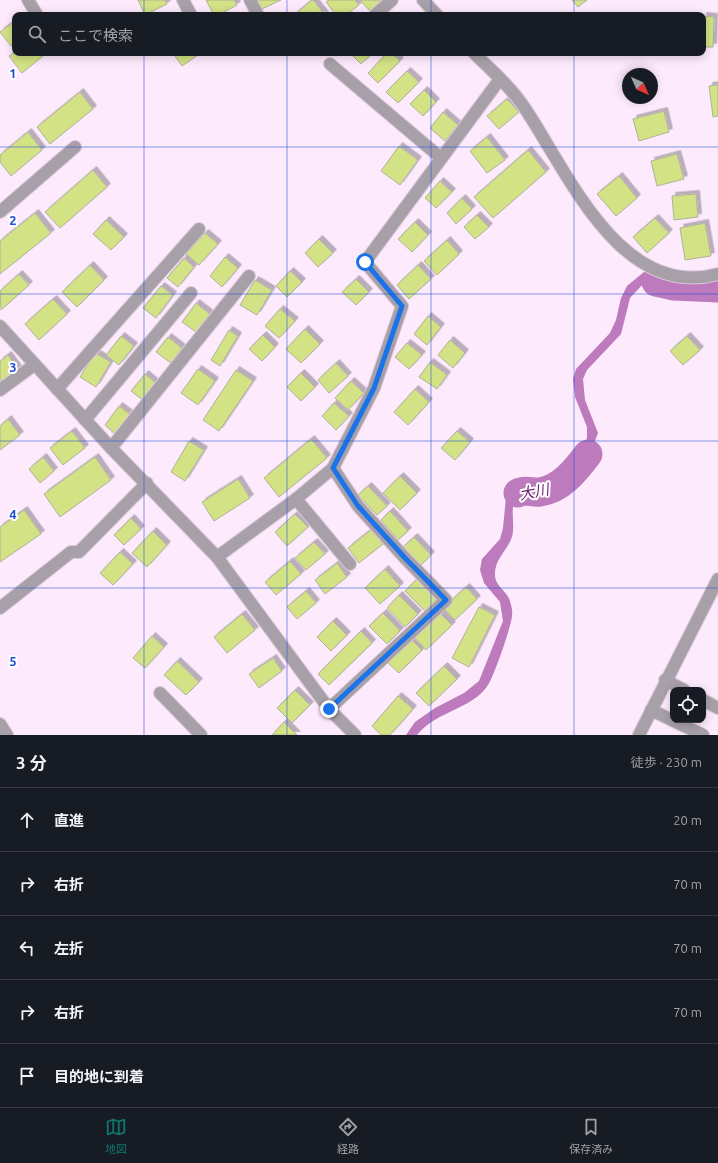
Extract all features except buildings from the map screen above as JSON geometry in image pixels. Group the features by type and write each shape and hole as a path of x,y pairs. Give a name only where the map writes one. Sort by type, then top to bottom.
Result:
{"street":[{"path":"28,0 35,12"},
{"path":"183,0 189,12"},
{"path":"250,0 256,12"},
{"path":"378,12 392,0"},
{"path":"423,0 434,12"},
{"path":"477,56 523,105 582,202 608,232 637,259 676,278 703,278 718,274"},
{"path":"330,64 441,158"},
{"path":"217,556 296,499 333,468 374,388 402,306 365,262 500,79"},
{"path":"0,212 75,147"},
{"path":"57,389 199,229"},
{"path":"111,448 249,276"},
{"path":"85,420 191,293"},
{"path":"0,326 111,448 148,483 217,556 329,709 355,735"},
{"path":"0,390 34,365"},
{"path":"329,709 446,600 405,558 358,506 333,468"},
{"path":"0,608 71,552 80,552 148,483"},
{"path":"296,499 350,564"},
{"path":"639,735 665,680 717,584"},
{"path":"665,680 678,687"},
{"path":"160,693 201,735"},
{"path":"706,702 718,708"},
{"path":"651,710 703,735"},
{"path":"0,724 7,735"}],"water":[{"path":"644,272 671,284 692,283 699,292 643,284 630,298 621,334 587,370 583,379 585,400 598,433 588,460 564,486 556,478 582,451 587,438 587,427 575,397 573,379 576,369 610,333 616,320 621,298 627,286"},
{"path":"554,482 560,490 548,494 517,495 515,499 513,508 512,537 495,569 497,582 510,601 512,616 502,651 488,685 473,700 434,720 417,735 406,735 415,722 435,708 464,693 479,681 503,621 500,602 484,583 480,570 482,559 500,539 503,528 506,497 513,488 525,484"}],"waterway":[{"name":"大川","path":"656,282 674,286 718,288"},
{"name":"大川","path":"518,493 523,491 540,492 555,487 567,478 588,454"}],"route":[{"path":"329,709 446,600 405,558 358,506 333,468 374,388 402,306 365,262"}]}
